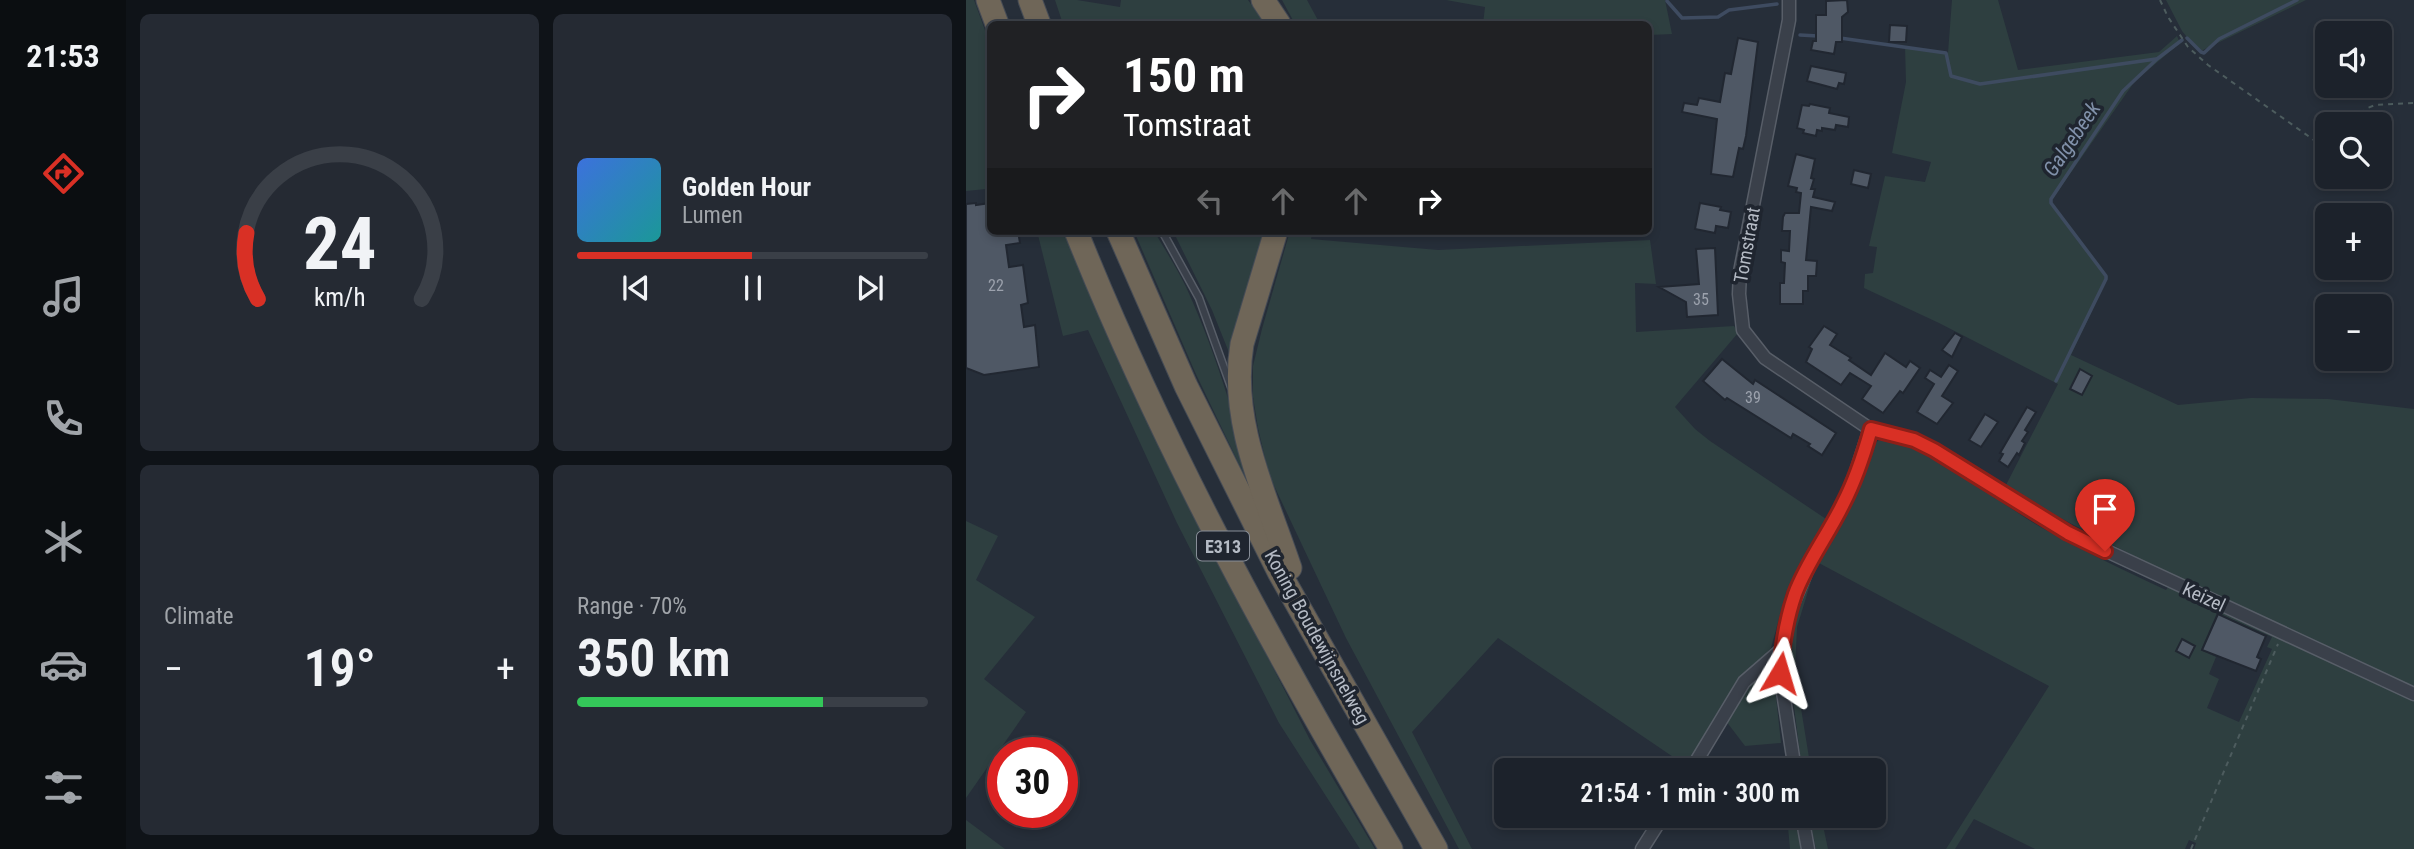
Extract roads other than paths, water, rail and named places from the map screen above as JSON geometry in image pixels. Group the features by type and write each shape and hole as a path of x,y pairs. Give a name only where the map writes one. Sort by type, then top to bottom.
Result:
{"highway":[{"path":"988,0 996,21"},
{"path":"1030,0 1038,21"},
{"path":"1263,0 1277,21"},
{"name":"Koning Boudewijnsnelweg","path":"1078,235 1159,420 1250,601 1391,849"},
{"name":"Koning Boudewijnsnelweg","path":"1120,235 1186,386 1312,634 1436,849"},
{"path":"1275,235 1242,344 1240,372 1243,421 1257,478 1312,634"}],"street":[{"name":"Tomstraat","path":"1789,0 1789,20 1740,272 1740,315 1744,330 1765,358 1871,429 1914,440 1999,490"},
{"path":"1793,758 1780,673 1782,649 1796,593 1813,556 1843,504 1871,429"},
{"name":"Keizel","path":"1999,490 2068,533 2414,694"},
{"path":"1698,758 1744,682 1782,649"},
{"path":"1642,849 1655,828"},
{"path":"1804,828 1808,849"}],"lane":[{"path":"1164,235 1199,298 1243,421"}],"waterway":[{"name":"Galgebeek","path":"2187,38 2204,53 2219,39 2297,0"},
{"path":"1667,1 1682,18 1718,17 1729,10 1777,4"},
{"path":"1800,35 1818,36"},
{"path":"1840,38 1946,53 1951,76 1980,84 2156,59"},
{"name":"Galgebeek","path":"2056,381 2106,276 2051,203 2051,199 2123,91 2182,40"}]}
